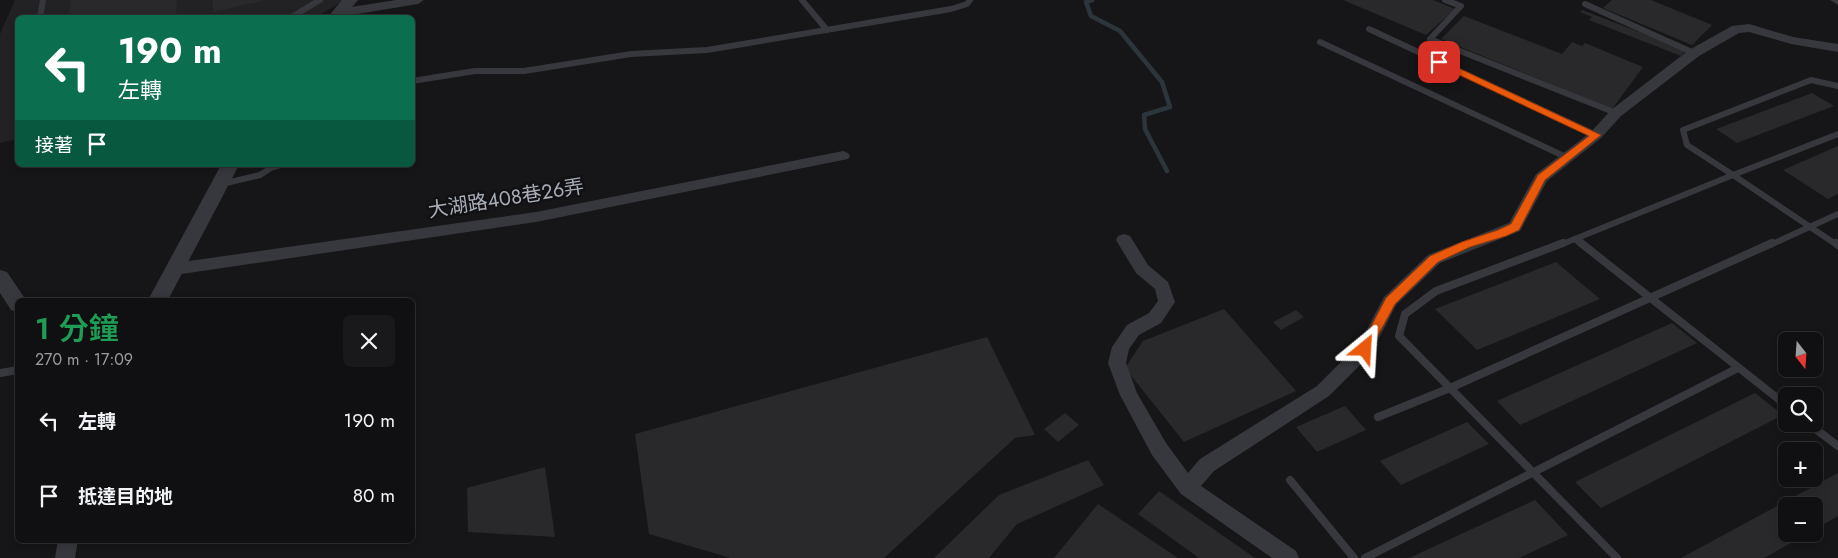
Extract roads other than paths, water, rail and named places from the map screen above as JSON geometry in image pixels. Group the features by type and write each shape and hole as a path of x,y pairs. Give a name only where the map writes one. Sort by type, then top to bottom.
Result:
{"street":[{"path":"337,15 350,0"},
{"path":"337,15 418,0"},
{"path":"1188,488 1206,465 1323,391 1365,349 1390,301 1434,259 1466,244 1515,227 1541,178 1596,135 1616,113 1694,53 1736,29 1749,28 1792,40 1838,48"},
{"name":"大湖路408巷26弄","path":"175,269 536,217 842,156"},
{"path":"159,298 229,167"},
{"path":"1124,240 1142,269 1162,286 1167,302 1155,318 1133,330 1121,347 1117,363 1129,395 1159,449 1188,488 1289,558"},
{"path":"0,277 15,300"},
{"path":"65,558 68,543"}],"lane":[{"path":"40,15 43,0"},
{"path":"295,15 320,0"},
{"path":"802,0 827,30"},
{"path":"415,81 475,71 524,71 631,54 707,50 951,9 967,4 970,0"},
{"path":"1445,0 1461,6 1430,39 1616,113"},
{"path":"1585,4 1694,53"},
{"path":"1369,30 1596,135"},
{"path":"1320,42 1566,157"},
{"path":"1838,86 1811,80 1683,130 1686,145 1838,245"},
{"path":"1617,558 1399,336 1404,314 1436,291 1575,239 1838,134"},
{"path":"220,184 260,175 274,167"},
{"path":"1378,417 1450,388 1838,214"},
{"path":"1575,239 1778,400"},
{"path":"1365,558 1738,368"},
{"path":"0,373 15,370"},
{"path":"1820,432 1838,446"},
{"path":"1290,480 1354,558"}],"waterway":[{"path":"1092,0 1086,2 1091,16 1120,31 1162,82 1170,107 1144,115 1145,129 1167,171"}]}
